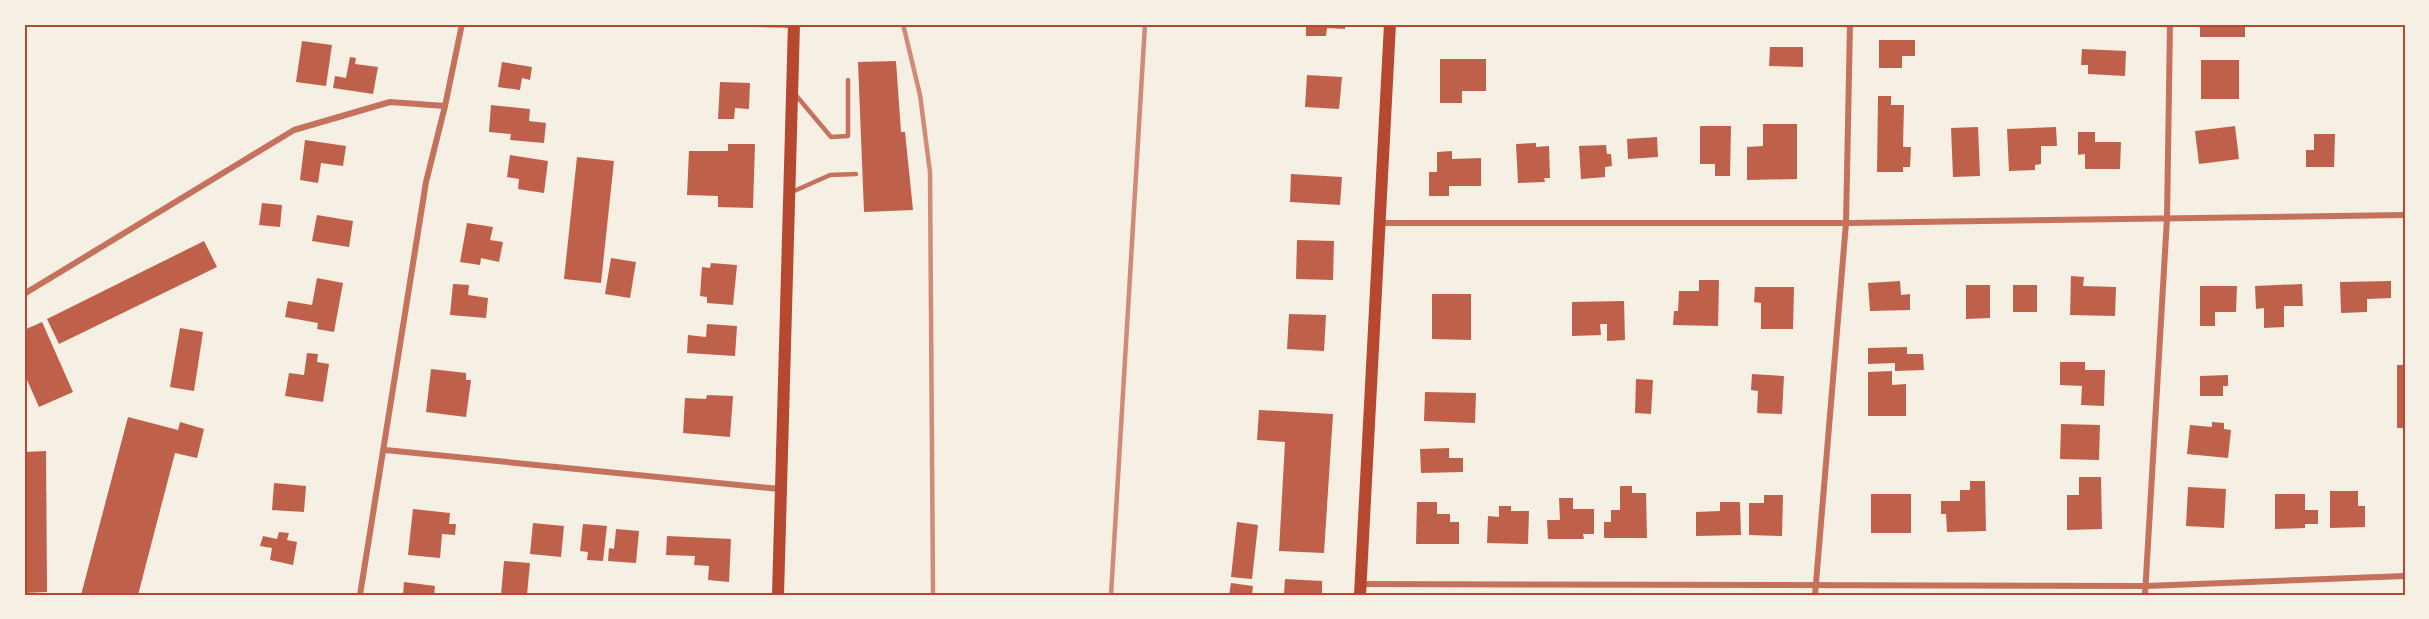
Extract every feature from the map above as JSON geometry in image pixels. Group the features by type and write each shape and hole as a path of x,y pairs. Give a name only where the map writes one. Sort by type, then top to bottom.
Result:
{"main road":[{"path":"1360,589 1390,24"},
{"path":"778,595 794,25"}],"street":[{"path":"360,595 385,450 426,182 462,24"},
{"path":"754,24 794,25"},
{"path":"1815,595 1846,222 1850,24"},
{"path":"2145,595 2167,218 2170,24"},
{"path":"24,294 294,130 390,102 445,106"},
{"path":"1380,224 1846,222 2405,215"},
{"path":"385,450 781,489"},
{"path":"1360,589 1815,584 2146,586 2405,576"}],"lane":[{"path":"792,91 831,136 848,136 848,80"},
{"path":"789,193 830,175 856,174"}],"building":[{"path":"1306,24 1346,24 1345,29 1327,28 1326,36 1306,36"},
{"path":"2200,24 2245,24 2245,37 2200,37"},
{"path":"1879,40 1915,40 1915,56 1902,56 1902,68 1879,68"},
{"path":"302,41 332,45 326,86 296,82"},
{"path":"1770,47 1803,47 1803,67 1769,66"},
{"path":"2082,49 2126,51 2125,76 2088,74 2088,65 2081,65"},
{"path":"350,57 356,58 355,64 378,67 373,94 333,88 335,76 346,78"},
{"path":"1440,59 1486,59 1486,91 1462,91 1462,103 1440,103"},
{"path":"2201,60 2239,60 2239,99 2201,99"},
{"path":"896,61 901,132 905,132 913,210 864,212 858,62"},
{"path":"502,62 532,67 530,80 522,78 520,90 498,87"},
{"path":"1307,75 1342,77 1339,109 1305,107"},
{"path":"720,82 750,83 749,109 735,108 734,119 718,119"},
{"path":"1878,96 1891,96 1891,105 1904,105 1903,147 1911,147 1910,167 1903,167 1903,172 1877,172"},
{"path":"491,105 530,109 529,121 546,123 544,143 510,140 511,134 489,132"},
{"path":"1763,124 1797,124 1797,179 1747,180 1747,147 1763,146"},
{"path":"1700,126 1731,126 1730,176 1715,176 1715,164 1700,164"},
{"path":"2235,126 2239,159 2199,164 2195,131"},
{"path":"1978,127 1980,176 1953,177 1951,128"},
{"path":"2056,127 2057,146 2041,146 2041,164 2035,165 2035,170 2009,171 2007,129"},
{"path":"2078,132 2095,132 2095,142 2121,142 2120,169 2085,169 2085,154 2078,155"},
{"path":"2314,134 2335,134 2334,167 2306,167 2306,150 2314,150"},
{"path":"1657,137 1658,157 1628,159 1627,139"},
{"path":"305,140 346,146 343,166 321,163 318,183 300,180"},
{"path":"1536,143 1536,147 1549,146 1550,178 1544,178 1545,182 1518,183 1516,144"},
{"path":"728,144 755,144 753,208 718,207 718,196 687,195 689,151 728,151"},
{"path":"1606,145 1607,154 1611,154 1612,166 1605,167 1605,177 1581,179 1579,146"},
{"path":"1452,151 1452,159 1481,158 1481,186 1449,186 1449,196 1429,196 1429,172 1437,172 1437,152"},
{"path":"510,155 548,161 544,193 518,189 519,179 507,177"},
{"path":"577,157 614,161 601,283 564,279"},
{"path":"1291,174 1342,177 1340,205 1290,202"},
{"path":"262,203 282,205 280,227 259,225"},
{"path":"317,215 353,221 349,247 312,241"},
{"path":"467,223 493,227 490,240 503,242 499,262 481,258 480,265 460,262"},
{"path":"1297,240 1334,241 1333,280 1296,279"},
{"path":"204,241 217,267 59,344 47,319"},
{"path":"611,258 636,262 630,298 605,294"},
{"path":"711,263 737,265 733,305 707,303 707,297 700,296 702,267 710,268"},
{"path":"2071,276 2084,277 2083,286 2116,287 2115,316 2070,315"},
{"path":"317,278 343,283 334,332 317,329 318,323 285,317 288,301 312,305"},
{"path":"1699,280 1719,280 1718,326 1673,325 1674,311 1678,311 1679,291 1699,291"},
{"path":"1900,281 1901,295 1910,294 1910,310 1870,311 1868,283"},
{"path":"2391,281 2391,298 2367,299 2367,312 2341,313 2340,282"},
{"path":"453,284 469,285 468,295 488,298 486,318 450,315"},
{"path":"2302,284 2303,306 2284,306 2284,327 2264,328 2264,308 2256,309 2255,286"},
{"path":"1966,285 1990,285 1990,318 1966,319"},
{"path":"2013,285 2037,285 2037,312 2013,312"},
{"path":"2200,286 2237,286 2236,312 2215,312 2215,326 2200,326"},
{"path":"1755,287 1794,287 1793,329 1761,329 1761,303 1754,302"},
{"path":"1432,294 1471,294 1471,340 1432,339"},
{"path":"1624,301 1625,340 1607,341 1607,324 1600,324 1601,335 1572,336 1572,302"},
{"path":"1289,314 1326,315 1324,351 1287,349"},
{"path":"42,322 73,392 39,407 24,373 24,330"},
{"path":"707,324 737,326 735,356 687,353 688,335 706,337"},
{"path":"180,328 203,332 194,391 170,387"},
{"path":"1907,347 1907,354 1923,354 1924,370 1895,371 1895,363 1868,364 1868,348"},
{"path":"307,353 318,354 317,362 329,364 323,402 285,396 289,373 304,375"},
{"path":"2060,362 2085,362 2085,370 2105,370 2104,406 2081,405 2082,386 2060,385"},
{"path":"2397,365 2405,365 2405,428 2397,428"},
{"path":"431,369 466,373 466,380 471,380 466,417 426,412"},
{"path":"1892,371 1892,385 1906,384 1906,416 1868,416 1868,372"},
{"path":"1752,374 1784,376 1782,414 1757,413 1758,391 1751,390"},
{"path":"2228,375 2228,386 2223,386 2223,396 2200,396 2200,376"},
{"path":"1636,379 1653,380 1651,414 1635,413"},
{"path":"1425,392 1476,393 1475,423 1424,421"},
{"path":"707,395 733,396 730,437 683,433 685,398 706,399"},
{"path":"1259,410 1333,414 1324,553 1279,551 1285,442 1257,440"},
{"path":"128,417 178,430 180,422 204,429 197,458 175,453 138,595 81,595"},
{"path":"2212,422 2224,423 2224,429 2231,430 2228,458 2187,454 2190,425 2212,427"},
{"path":"2061,424 2100,425 2099,460 2060,459"},
{"path":"1449,448 1449,458 1463,458 1463,472 1421,473 1420,449"},
{"path":"46,451 47,592 24,593 24,452"},
{"path":"2079,477 2101,477 2102,529 2067,530 2067,495 2079,495"},
{"path":"1970,481 1985,481 1986,531 1947,532 1946,514 1941,514 1941,501 1960,501 1960,490 1970,490"},
{"path":"274,483 306,486 304,512 272,510"},
{"path":"1620,486 1632,486 1632,493 1646,493 1647,538 1604,538 1604,522 1611,522 1611,510 1620,510"},
{"path":"2188,487 2226,489 2224,528 2186,526"},
{"path":"2330,491 2358,491 2358,506 2365,506 2365,527 2330,528"},
{"path":"1871,494 1911,494 1911,533 1871,533"},
{"path":"2275,494 2305,494 2305,510 2318,510 2318,524 2305,524 2305,528 2275,529"},
{"path":"1764,495 1783,495 1782,536 1749,535 1749,503 1764,503"},
{"path":"1559,498 1573,498 1573,509 1594,509 1594,534 1583,534 1584,539 1548,539 1547,520 1560,520"},
{"path":"1417,502 1437,502 1437,514 1450,514 1450,522 1459,522 1459,544 1416,544"},
{"path":"1720,502 1740,502 1741,535 1696,536 1696,512 1720,511"},
{"path":"1499,506 1511,506 1511,511 1529,511 1528,544 1487,543 1488,516 1499,517"},
{"path":"413,509 450,513 449,524 456,524 455,535 442,534 440,558 408,555"},
{"path":"1237,522 1258,525 1252,579 1231,577"},
{"path":"533,523 564,526 561,557 530,554"},
{"path":"583,524 607,526 603,561 587,560 588,552 580,551"},
{"path":"616,529 639,531 636,563 608,561 609,548 614,549"},
{"path":"279,532 289,533 287,540 297,542 293,565 270,560 272,548 260,546 263,536 277,539"},
{"path":"667,536 731,539 729,582 708,580 709,566 694,565 695,556 666,555"},
{"path":"504,561 530,563 527,595 501,595"},
{"path":"1285,579 1322,581 1322,595 1284,595"},
{"path":"404,582 435,586 434,595 403,595"},
{"path":"1231,583 1253,586 1252,595 1229,595"}],"railway":[{"path":"903,24 920,95 930,172 933,595"},
{"path":"1111,595 1145,24"}]}
